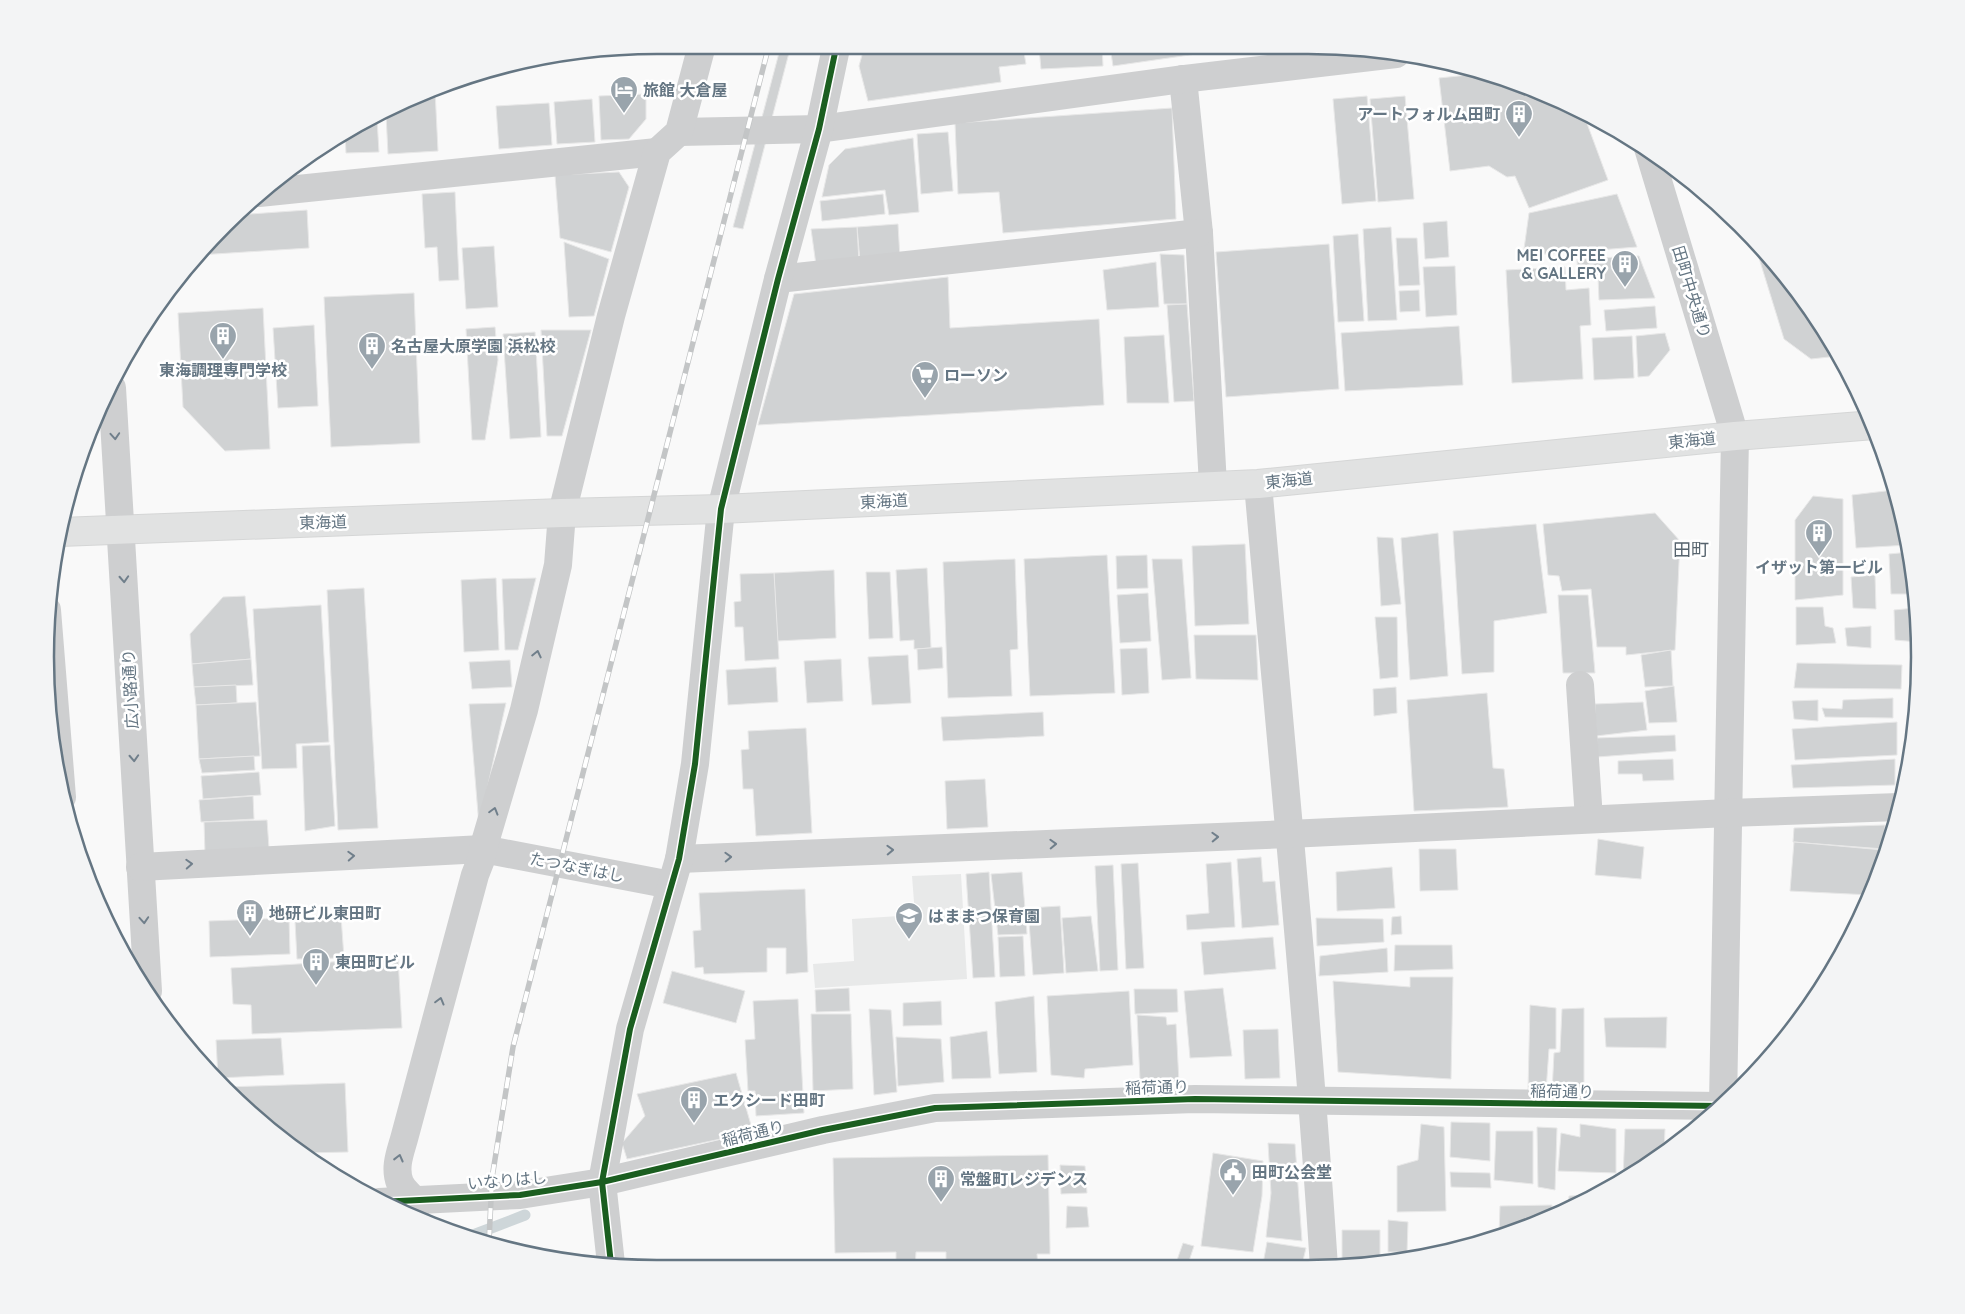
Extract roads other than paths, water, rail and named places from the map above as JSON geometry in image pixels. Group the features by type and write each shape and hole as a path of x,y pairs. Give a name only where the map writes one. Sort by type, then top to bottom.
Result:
{"highway":[{"name":"東海道","path":"67,532 711,509 1258,484 1735,436 1865,426"}],"street":[{"path":"415,1208 401,1184 397,1167 475,875 482,857 526,700 558,565 574,513 611,316 657,152 680,132 700,54"},
{"path":"610,1258 602,1182 630,1029 679,858 695,764 711,509 778,279 819,129 835,54"},
{"path":"680,132 819,129 1183,79 1369,57"},
{"path":"1183,79 1199,233 1213,485"},
{"path":"273,191 657,152"},
{"name":"田町中央通り","path":"1658,166 1735,436 1722,1096"},
{"path":"778,279 1199,233"},
{"name":"広小路通り","path":"113,398 147,979"},
{"path":"1258,484 1314,1102 1324,1260"},
{"path":"1580,685 1589,819"},
{"path":"679,858 1289,834 1589,819 1892,807"},
{"name":"たつなぎはし","path":"140,867 483,849 671,885"},
{"name":"稲荷通り","path":"602,1182 823,1130 936,1108 1195,1099 1314,1102 1713,1105"},
{"name":"いなりはし","path":"415,1208 520,1195 602,1182"}],"waterway":[{"path":"478,1233 525,1215"}],"railway":[{"path":"489,1236 492,1178 513,1047 767,54"}],"place":[{"name":"旅館 大倉屋","path":"624,114"},
{"name":"アートフォルム田町","path":"1519,138"},
{"name":"MEI COFFEE & GALLERY","path":"1625,288"},
{"name":"東海調理専門学校","path":"223,360"},
{"name":"名古屋大原学園 浜松校","path":"372,370"},
{"name":"ローソン","path":"925,399"},
{"name":"イザット第一ビル","path":"1819,557"},
{"name":"地研ビル東田町","path":"250,937"},
{"name":"はままつ保育園","path":"909,940"},
{"name":"東田町ビル","path":"316,986"},
{"name":"エクシード田町","path":"694,1124"},
{"name":"田町公会堂","path":"1233,1196"},
{"name":"常盤町レジデンス","path":"941,1203"}],"district":[{"name":"田町","path":"1691,550"}]}
